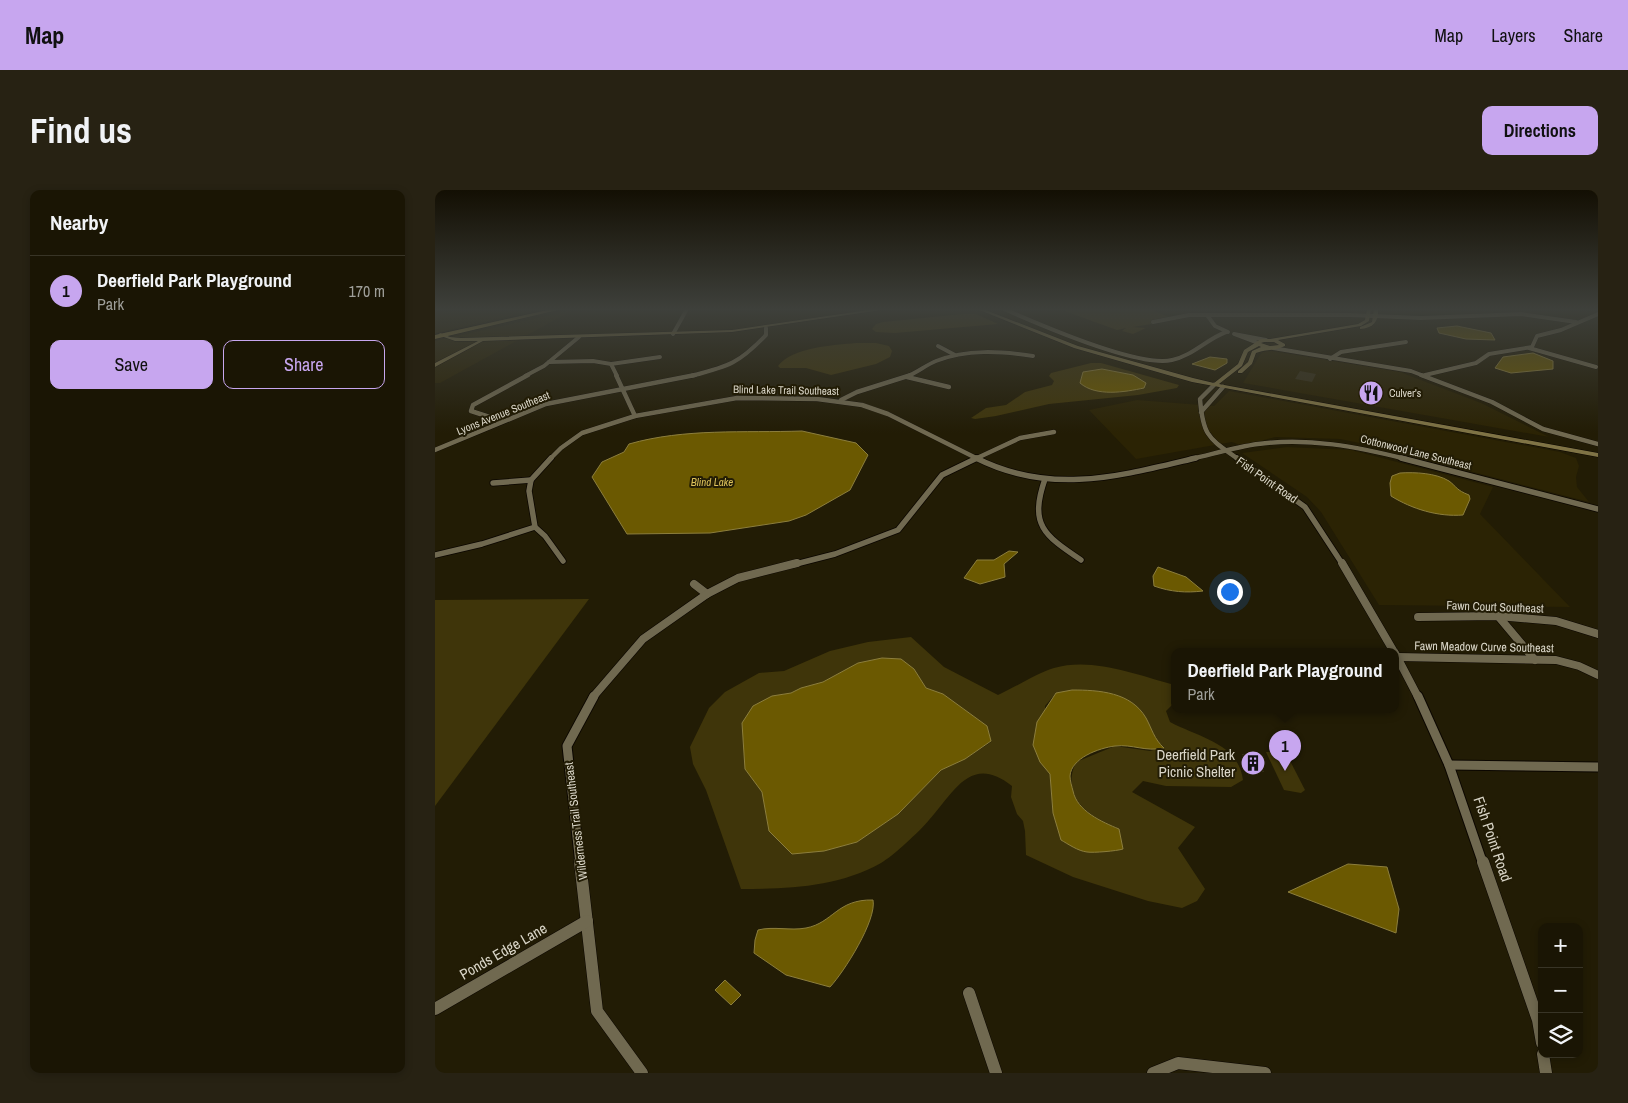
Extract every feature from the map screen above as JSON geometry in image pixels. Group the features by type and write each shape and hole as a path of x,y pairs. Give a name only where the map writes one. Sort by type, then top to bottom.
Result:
{"street":[{"path":"435,365 463,350"},
{"path":"502,421 475,414 471,409 479,401 549,362 563,350"},
{"name":"Lyons Avenue Southeast","path":"435,450 546,404 696,375 727,366 745,357 751,350"},
{"path":"946,350 955,355"},
{"path":"1087,350 1221,384 1598,455"},
{"path":"1099,350 1221,384 1598,450"},
{"path":"1121,350 1158,361 1174,360 1193,350"},
{"path":"1200,414 1221,384 1240,365 1247,350"},
{"path":"1200,414 1200,400 1246,367 1256,350"},
{"path":"1284,350 1329,359 1394,368 1423,375 1492,402 1543,429 1598,444"},
{"path":"1329,359 1341,352 1353,350"},
{"path":"1423,375 1476,363 1489,354 1514,350"},
{"path":"1537,350 1596,367"},
{"path":"841,400 865,388 907,377 935,362 955,355 993,351 1033,356"},
{"path":"549,362 593,361 611,364 660,357"},
{"path":"611,364 635,416"},
{"path":"727,366 735,368"},
{"path":"907,377 949,387"},
{"name":"Blind Lake Trail Southeast","path":"531,480 561,448 582,432 635,416 737,398 841,400 881,411 995,468 1045,479 1080,481 1111,478 1227,452"},
{"name":"Fish Point Road","path":"1200,414 1205,432 1227,452 1305,507 1339,558 1392,648"},
{"name":"Wilderness Trail Southeast","path":"642,1073 597,1011 567,746 591,700 629,652 657,628 707,594 738,578 835,554 898,530 942,475 1020,438 1054,432"},
{"name":"Cottonwood Lane Southeast","path":"1227,452 1271,442 1302,441 1344,445 1598,509"},
{"path":"1045,479 1037,510 1042,527 1058,544 1081,560"},
{"path":"493,483 531,480 529,491 535,528 545,536 563,561"},
{"path":"435,555 482,544 535,528"},
{"path":"694,584 707,594"},
{"name":"Fawn Court Southeast","path":"1419,616 1498,616 1556,620 1598,634"},
{"path":"1498,616 1535,660"},
{"name":"Fawn Meadow Curve Southeast","path":"1399,654 1556,660 1579,666 1598,675"},
{"name":"Fish Point Road","path":"1399,660 1449,765 1538,1020"},
{"path":"1449,765 1598,767"},
{"name":"Ponds Edge Lane","path":"435,1009 587,922"},
{"path":"969,993 996,1073"},
{"path":"1544,1058 1546,1073"},
{"path":"1153,1073 1178,1063 1265,1073"}],"shaded area":[{"path":"435,350 500,350 440,383 435,383"},
{"path":"803,351 892,351 890,357 876,364 831,375 806,368 780,368 778,366 784,360"},
{"path":"1271,351 1400,372 1481,403 1549,437 1243,383 1260,355 1263,352"},
{"path":"1091,363 1101,363 1179,385 1177,388 1138,395 1049,404 996,416 971,418 986,408 1006,405 1025,392 1052,385 1054,381 1049,376 1051,373","holes":["1102,369 1133,375 1131,391 1107,391"]},
{"path":"1229,391 1560,452 1576,458 1579,466 1576,477 1577,487 1589,502 1340,439 1275,437 1243,446 1232,442 1136,459 1089,410 1137,400 1214,406"},
{"path":"1287,447 1351,450 1493,487 1480,514 1570,607 1379,605 1321,512 1307,497 1242,453"},
{"path":"589,599 435,806 435,600"},
{"path":"911,637 944,667 998,695 1048,670 1068,665 1083,664 1113,668 1171,684 1171,706 1166,711 1170,722 1216,743 1226,750 1240,768 1243,780 1231,787 1166,786 1143,781 1132,792 1195,827 1178,848 1205,889 1197,901 1182,908 1148,901 1073,877 1026,855 1023,821 1017,814 1011,797 1012,786 998,777 985,773 974,775 955,788 925,825 906,843 886,860 865,871 830,882 813,885 741,889 706,790 693,764 690,747 709,708 725,692 759,673 784,671 830,651 868,642","holes":["882,658 914,669 926,688 943,694 987,726 991,742 965,759 941,770 898,814 857,842 824,851 769,831 762,792 745,769 742,723 772,696 791,693 823,682 858,663","1072,690 1114,694 1151,729 1155,740 1164,747 1150,751 1115,746 1076,762 1072,774 1074,795 1088,812 1119,829 1117,851 1087,852 1053,813 1045,706 1056,693"]},
{"path":"1285,751 1305,790 1301,793 1284,790 1266,752"}],"water":[{"path":"1533,353 1553,361 1553,369 1511,373 1495,368 1503,357"},
{"path":"1210,357 1227,359 1227,363 1215,370 1192,364"},
{"path":"1102,369 1133,375 1146,383 1144,388 1102,392 1080,383 1083,372"},
{"name":"Blind Lake","path":"802,431 856,443 868,455 850,490 806,515 789,521 710,533 627,534 592,477 602,462 624,452 629,444 650,439 693,433"},
{"path":"1400,473 1438,476 1449,481 1459,490 1469,495 1470,499 1463,515 1444,515 1425,511 1391,496 1390,483 1392,476"},
{"path":"1009,551 1018,552 1004,564 1005,577 980,584 964,578 977,560 994,560"},
{"path":"1158,567 1186,577 1203,591 1179,592 1154,586 1153,576"},
{"path":"882,658 901,659 914,669 926,688 943,694 987,726 991,741 965,759 941,770 898,814 857,842 824,851 792,854 769,831 762,792 745,769 742,723 753,706 772,696 791,693 823,682 858,663"},
{"path":"1072,690 1114,694 1132,703 1140,709 1155,737 1164,748 1109,747 1080,759 1072,770 1070,776 1075,798 1091,815 1119,829 1123,849 1087,852 1061,840 1053,813 1050,774 1040,762 1033,745 1037,722 1056,693"},
{"path":"1348,864 1387,867 1399,909 1396,933 1288,892"},
{"path":"873,900 873,909 865,932 851,958 830,987 786,975 754,953 758,930 806,928 823,921 851,903"},
{"path":"725,980 741,995 731,1005 715,990"}],"building":[{"path":"1300,371 1316,374 1312,382 1295,379"},
{"name":"Deerfield Park Picnic Shelter","path":"1255,753 1264,772 1252,773 1242,754"}],"place":[{"name":"Culver's","path":"1371,393"},
{"name":"Deerfield Park Picnic Shelter","path":"1253,763"},
{"name":"Deerfield Park Playground","path":"1285,771"}]}
